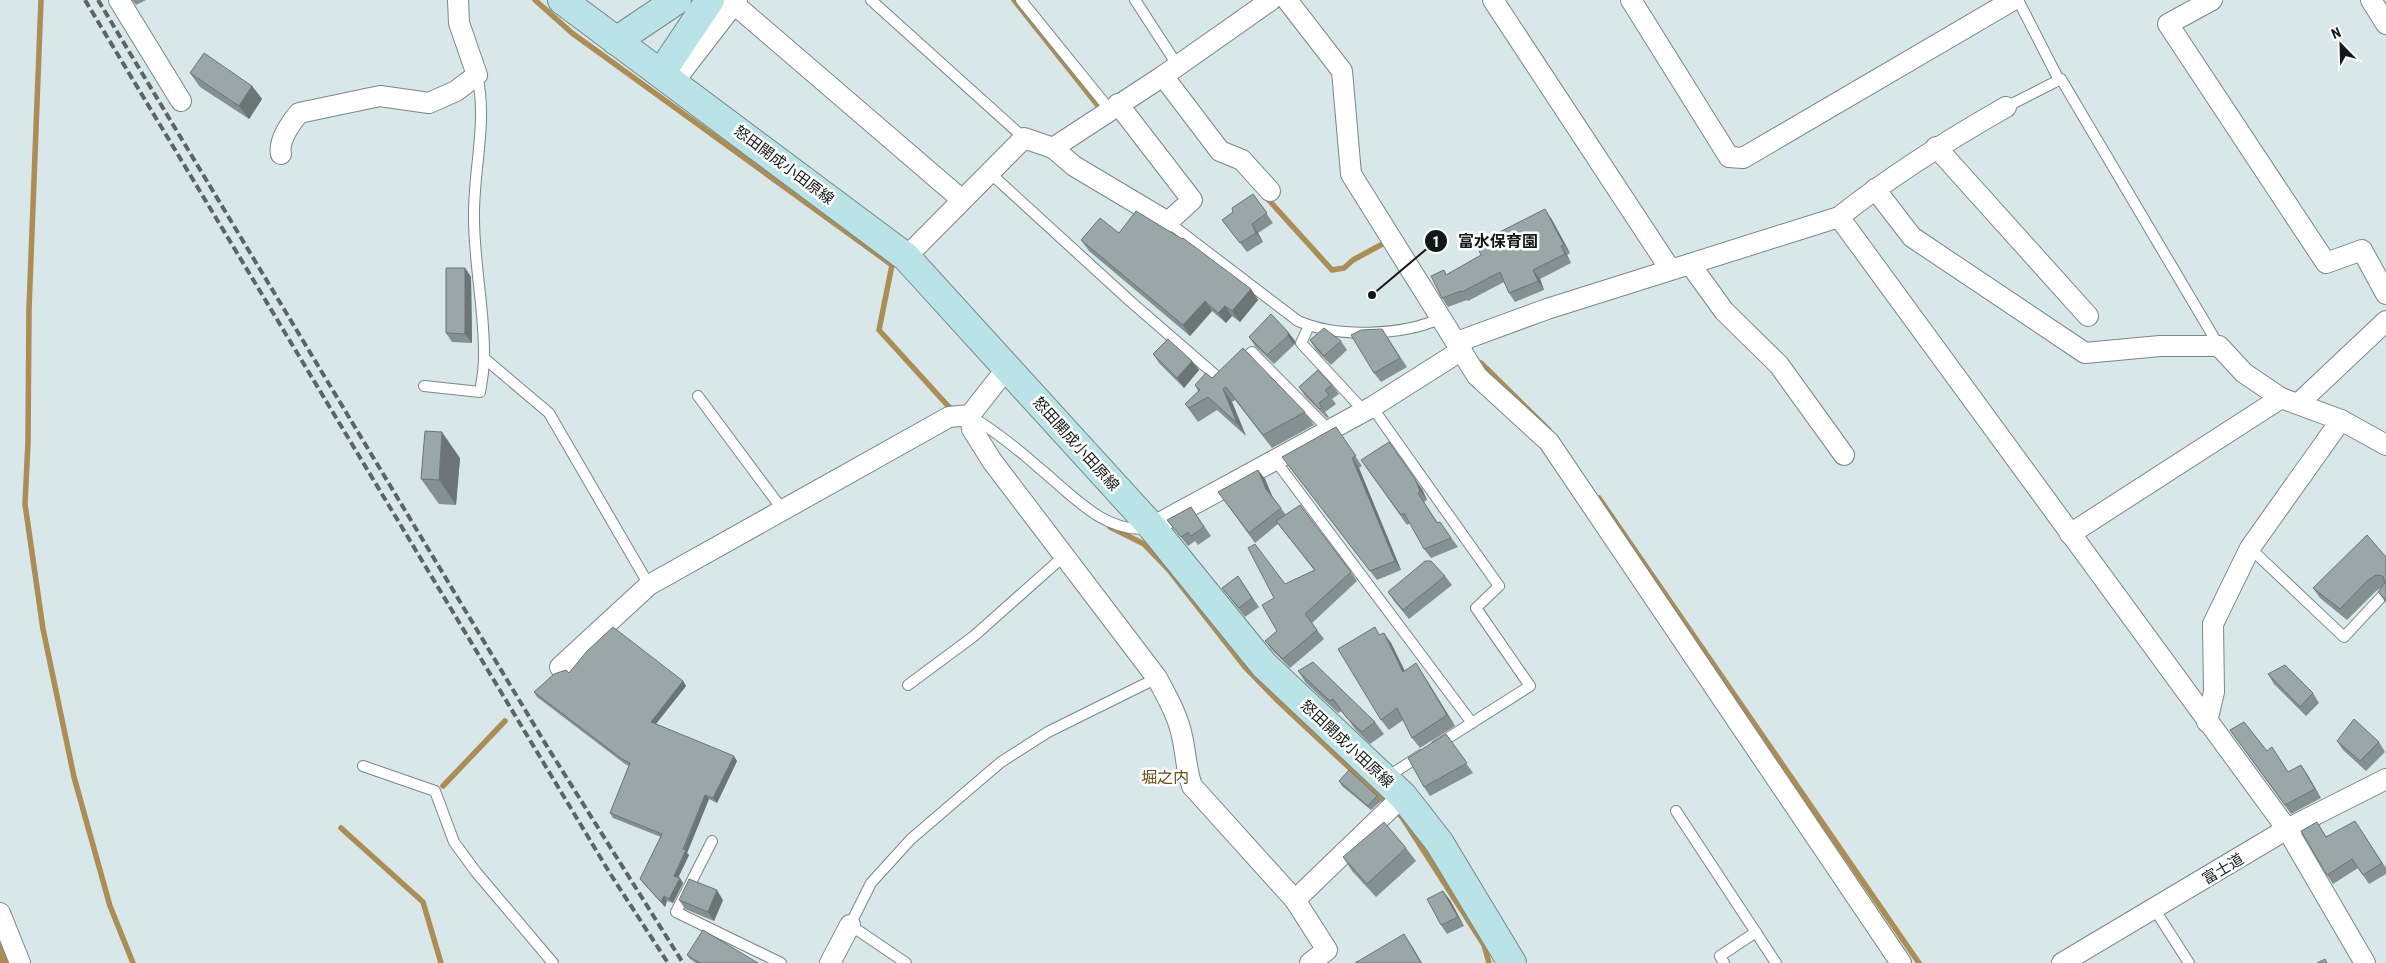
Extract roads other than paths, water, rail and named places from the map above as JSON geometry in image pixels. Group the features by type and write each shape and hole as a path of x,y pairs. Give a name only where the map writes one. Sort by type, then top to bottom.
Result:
{"main road":[{"name":"怒田開成小田原線","path":"562,0 906,257 1152,527 1264,665 1396,791 1439,842 1512,963"},
{"path":"616,41 677,0"},
{"path":"667,78 727,1"}],"street":[{"path":"119,0 181,101"},
{"path":"281,154 279,148 293,120 299,113 380,96 429,103 456,91 477,75 459,23 458,0"},
{"path":"1053,148 1171,71 1271,0"},
{"path":"1287,0 1342,71 1352,174 1477,376 1549,442 1901,963"},
{"path":"1493,0 1670,269"},
{"path":"1631,0 1730,157 1743,158 2013,0"},
{"path":"2212,0 2168,24 2326,263 2362,250 2386,294"},
{"path":"2371,0 2386,24"},
{"path":"727,1 961,199"},
{"path":"1171,71 1220,151 1242,160 1270,191"},
{"path":"906,257 961,199 1024,138 1053,148 1074,166 1168,222 1192,200 1114,107"},
{"path":"1152,527 1368,409 1459,346 1547,309 1839,217 1875,188 1936,146 2006,107"},
{"path":"1936,146 2088,316"},
{"path":"1875,188 1912,237 2085,353 2160,346 2219,346 2244,373 2290,401 2341,420 2386,445"},
{"path":"1839,217 2288,829 2365,963"},
{"path":"1690,264 1724,311 1779,365 1844,455"},
{"path":"2070,534 2290,401 2386,321"},
{"path":"560,667 649,585 948,417 970,415 1007,368"},
{"path":"970,415 972,428 992,462 1157,678 1173,708 1182,736 1188,774 1192,786 1295,900 1331,957 1310,963"},
{"path":"2208,722 2214,692 2213,624 2250,548 2341,420"},
{"name":"富士道","path":"2062,963 2155,910 2288,829 2386,779"},
{"path":"1295,900 1382,816 1396,791"},
{"path":"0,913 20,963"},
{"path":"830,963 850,925"}],"lane":[{"path":"871,0 1024,138"},
{"path":"1022,0 1114,107"},
{"path":"1134,0 1171,71"},
{"path":"2018,0 2059,80 2061,79 2219,346"},
{"path":"424,386 480,392 484,358 474,219 475,178 480,139 481,92 477,75"},
{"path":"2006,107 2059,80"},
{"path":"990,172 1130,301 1221,380 1252,352 1330,430"},
{"path":"1168,222 1298,321 1309,326 1355,334 1425,325 1441,318"},
{"path":"1309,326 1301,343 1368,409 1499,586 1476,608 1530,686 1472,722 1396,791"},
{"path":"484,358 549,413 649,585"},
{"path":"698,396 782,509"},
{"path":"970,415 1040,468 1062,489 1107,521 1136,530 1152,527"},
{"path":"1275,460 1410,643 1472,722"},
{"path":"2250,548 2344,637 2386,592"},
{"path":"908,685 974,636 1064,556"},
{"path":"906,963 850,925 871,883 905,846 1001,762 1048,732 1157,678"},
{"path":"363,766 435,791 454,842 476,872 553,963"},
{"path":"1676,811 1776,963"},
{"path":"712,842 676,912 781,963"},
{"path":"2155,910 2189,963"},
{"path":"1724,963 1720,956 1756,932"}],"waterway":[{"path":"41,0 29,309 28,442 25,504 43,629 74,777 110,906 133,963"},
{"path":"535,0 572,33 892,265 879,330 949,407 955,410"},
{"path":"1014,0 1099,107"},
{"path":"1265,196 1332,270 1344,268 1353,260 1388,241"},
{"path":"1481,363 1549,430"},
{"path":"1599,498 1919,963"},
{"path":"1110,527 1144,544 1169,570 1245,667 1278,701 1402,817 1484,945 1489,963"},
{"path":"443,786 505,721"},
{"path":"341,828 423,902 441,963"}],"railway":[{"path":"85,0 611,875 668,963"},
{"path":"98,0 548,748 683,963"}],"place":[{"name":"富水保育園","path":"1372,295"}],"district":[{"name":"堀之内","path":"1165,777"}]}
